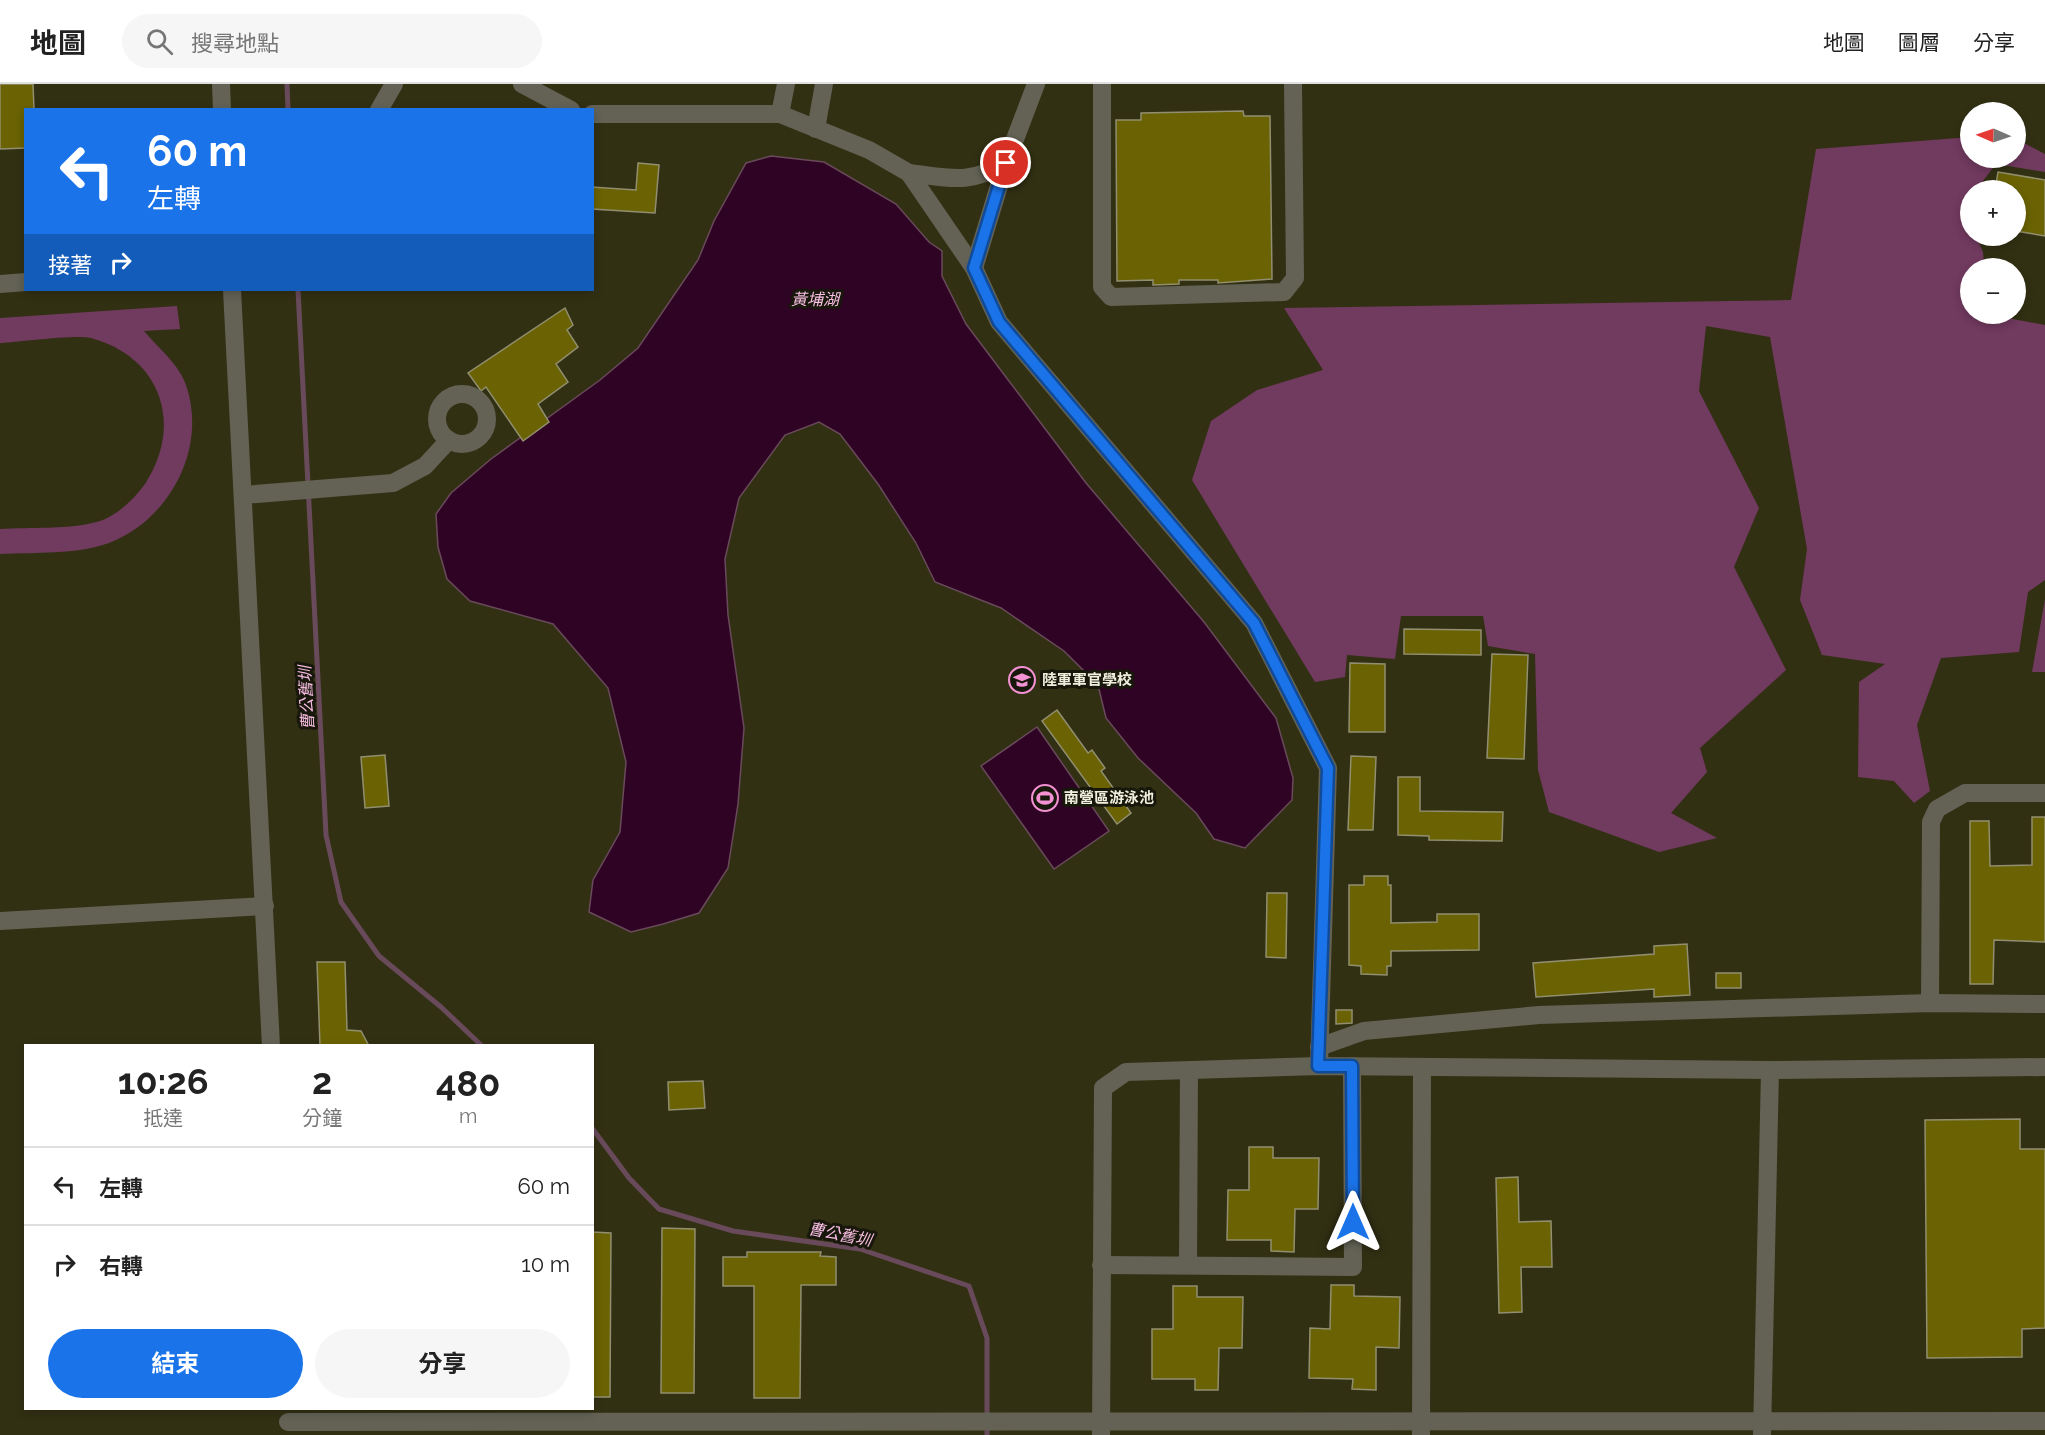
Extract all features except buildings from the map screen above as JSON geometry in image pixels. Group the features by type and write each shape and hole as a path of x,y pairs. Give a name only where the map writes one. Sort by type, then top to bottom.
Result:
{"street":[{"path":"221,84 222,108"},
{"path":"380,108 394,84"},
{"path":"522,84 567,108"},
{"path":"780,114 786,84"},
{"path":"816,129 824,84"},
{"path":"974,268 1006,163 1036,84"},
{"path":"1102,84 1102,287 1111,297 1284,292 1295,278 1293,84"},
{"path":"594,114 780,114 869,150 909,173 961,179 985,175 1006,163"},
{"path":"909,173 974,268 999,322 1254,623 1328,768 1318,1066"},
{"path":"0,284 24,282"},
{"path":"232,291 271,1044"},
{"path":"243,495 393,483 425,466 449,440"},
{"path":"1930,1003 1930,822 1937,809 1965,793 2045,793"},
{"path":"0,921 265,906"},
{"path":"1319,1047 1364,1031 1539,1014 1930,1003 2045,1004"},
{"path":"1102,1428 1103,1088 1126,1072 1318,1066 1770,1070 2045,1066"},
{"path":"1101,1266 1353,1267 1352,1066"},
{"path":"1421,1428 1422,1067"},
{"path":"1762,1428 1770,1070"},
{"path":"1188,1265 1189,1071"},
{"path":"288,1422 972,1421 1102,1428 1762,1428 2045,1421"}],"shaded area":[{"path":"1960,138 1960,168 1993,168 1984,180 1960,180 1960,246 1980,246 1983,258 1960,258 1960,324 2026,324 2026,321 2045,325 2045,580 2028,592 2019,652 1941,658 1917,725 1930,791 1914,803 1894,781 1858,777 1859,682 1885,664 1822,655 1800,600 1807,549 1770,337 1706,326 1699,391 1759,508 1734,567 1786,670 1700,748 1707,772 1671,813 1717,838 1659,852 1549,812 1538,770 1535,654 1488,646 1483,616 1401,616 1395,659 1347,655 1345,677 1315,682 1192,480 1211,421 1257,390 1323,370 1284,308 1791,300 1816,149"},
{"path":"2026,144 2045,154 2045,172 2020,168 2026,168"},
{"path":"177,306 180,329 144,331 168,356 183,377 191,409 192,433 187,457 166,500 149,518 130,532 109,543 83,550 0,554 0,529 89,524 113,515 125,506 145,484 157,461 163,439 164,416 159,396 149,377 134,360 115,347 84,337 0,343 0,318"},
{"path":"2045,599 2045,672 2032,672"}],"water":[{"name":"黃埔湖","path":"771,156 824,162 896,204 929,242 942,251 942,276 966,324 1086,483 1204,622 1276,718 1293,778 1292,800 1245,848 1214,839 1196,813 1138,758 1106,718 1098,685 1064,651 1001,608 935,582 916,543 878,484 840,434 819,422 785,435 739,498 725,559 728,615 744,728 738,804 728,868 699,913 631,932 589,912 593,880 620,832 626,762 608,688 553,624 470,601 447,579 438,547 436,514 451,493 491,459 600,380 638,348 698,260 714,221 746,163"},
{"name":"南營區游泳池","path":"1037,727 1109,831 1054,869 981,766"}],"waterway":[{"name":"曹公舊圳","path":"287,84 288,108"},
{"name":"曹公舊圳","path":"298,291 326,835 341,902 379,956 441,1007 480,1044"},
{"name":"曹公舊圳","path":"594,1131 629,1178 659,1209 733,1231 860,1249 969,1286 987,1338 987,1435"}],"place":[{"name":"陸軍軍官學校","path":"1022,680"},
{"name":"南營區游泳池","path":"1045,798"}],"route":[{"path":"1006,163 974,268 999,322 1254,623 1328,768 1318,1066 1352,1066 1353,1222"}]}
